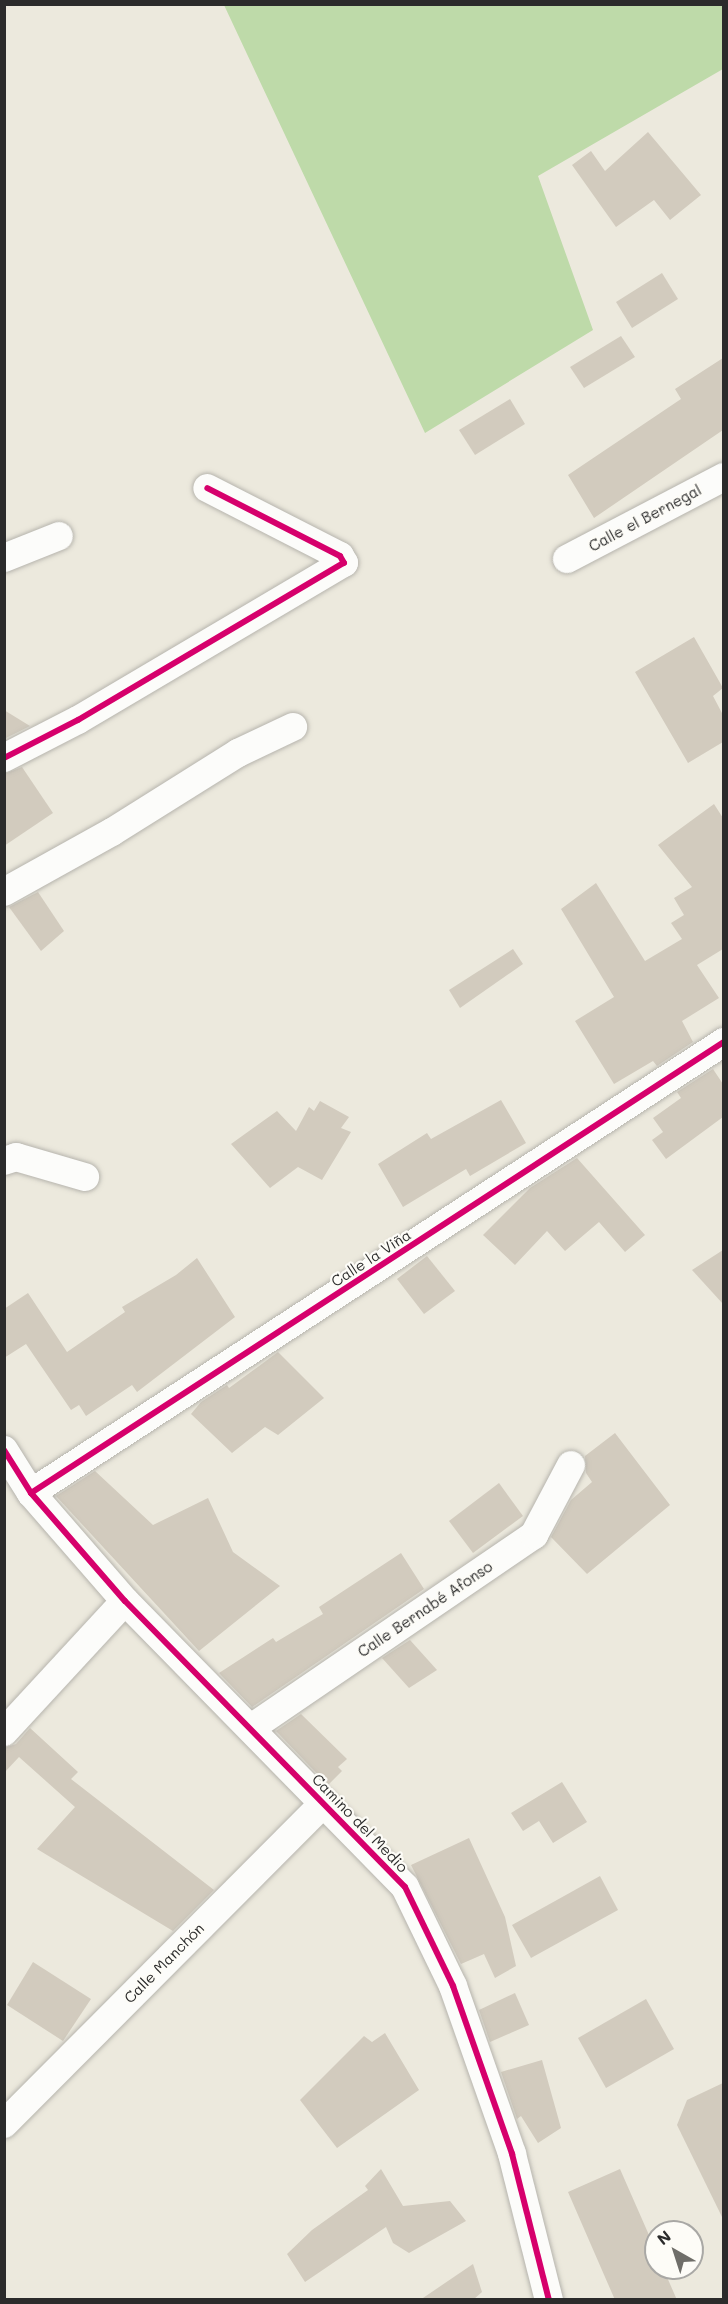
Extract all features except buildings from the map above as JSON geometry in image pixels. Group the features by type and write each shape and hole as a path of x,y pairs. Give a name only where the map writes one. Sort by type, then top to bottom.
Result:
{"street":[{"name":"Calle el Bernegal","path":"567,559 723,477"},
{"path":"4,758 78,720 344,563 340,556 207,488"},
{"path":"4,558 58,536"},
{"path":"4,892 112,832 238,753 293,727"},
{"name":"Calle la Viña","path":"31,1494 723,1042"},
{"path":"4,1161 16,1157 85,1177"},
{"name":"Camino del Medio","path":"4,1450 31,1494 125,1601 405,1887 433,1939 512,2154 549,2300"},
{"name":"Calle Bernabé Afonso","path":"250,1728 534,1535 570,1465"},
{"path":"4,1732 125,1601"},
{"name":"Calle Manchón","path":"4,2124 324,1803"}],"green space":[{"path":"224,5 723,5 723,69 538,176 593,330 425,433"}],"cycle path":[{"path":"4,758 78,720 344,563 340,556 207,488"},
{"path":"31,1493 724,1042"},
{"path":"4,1450 31,1493 125,1601 405,1887 453,1986 512,2154 549,2300"}]}
